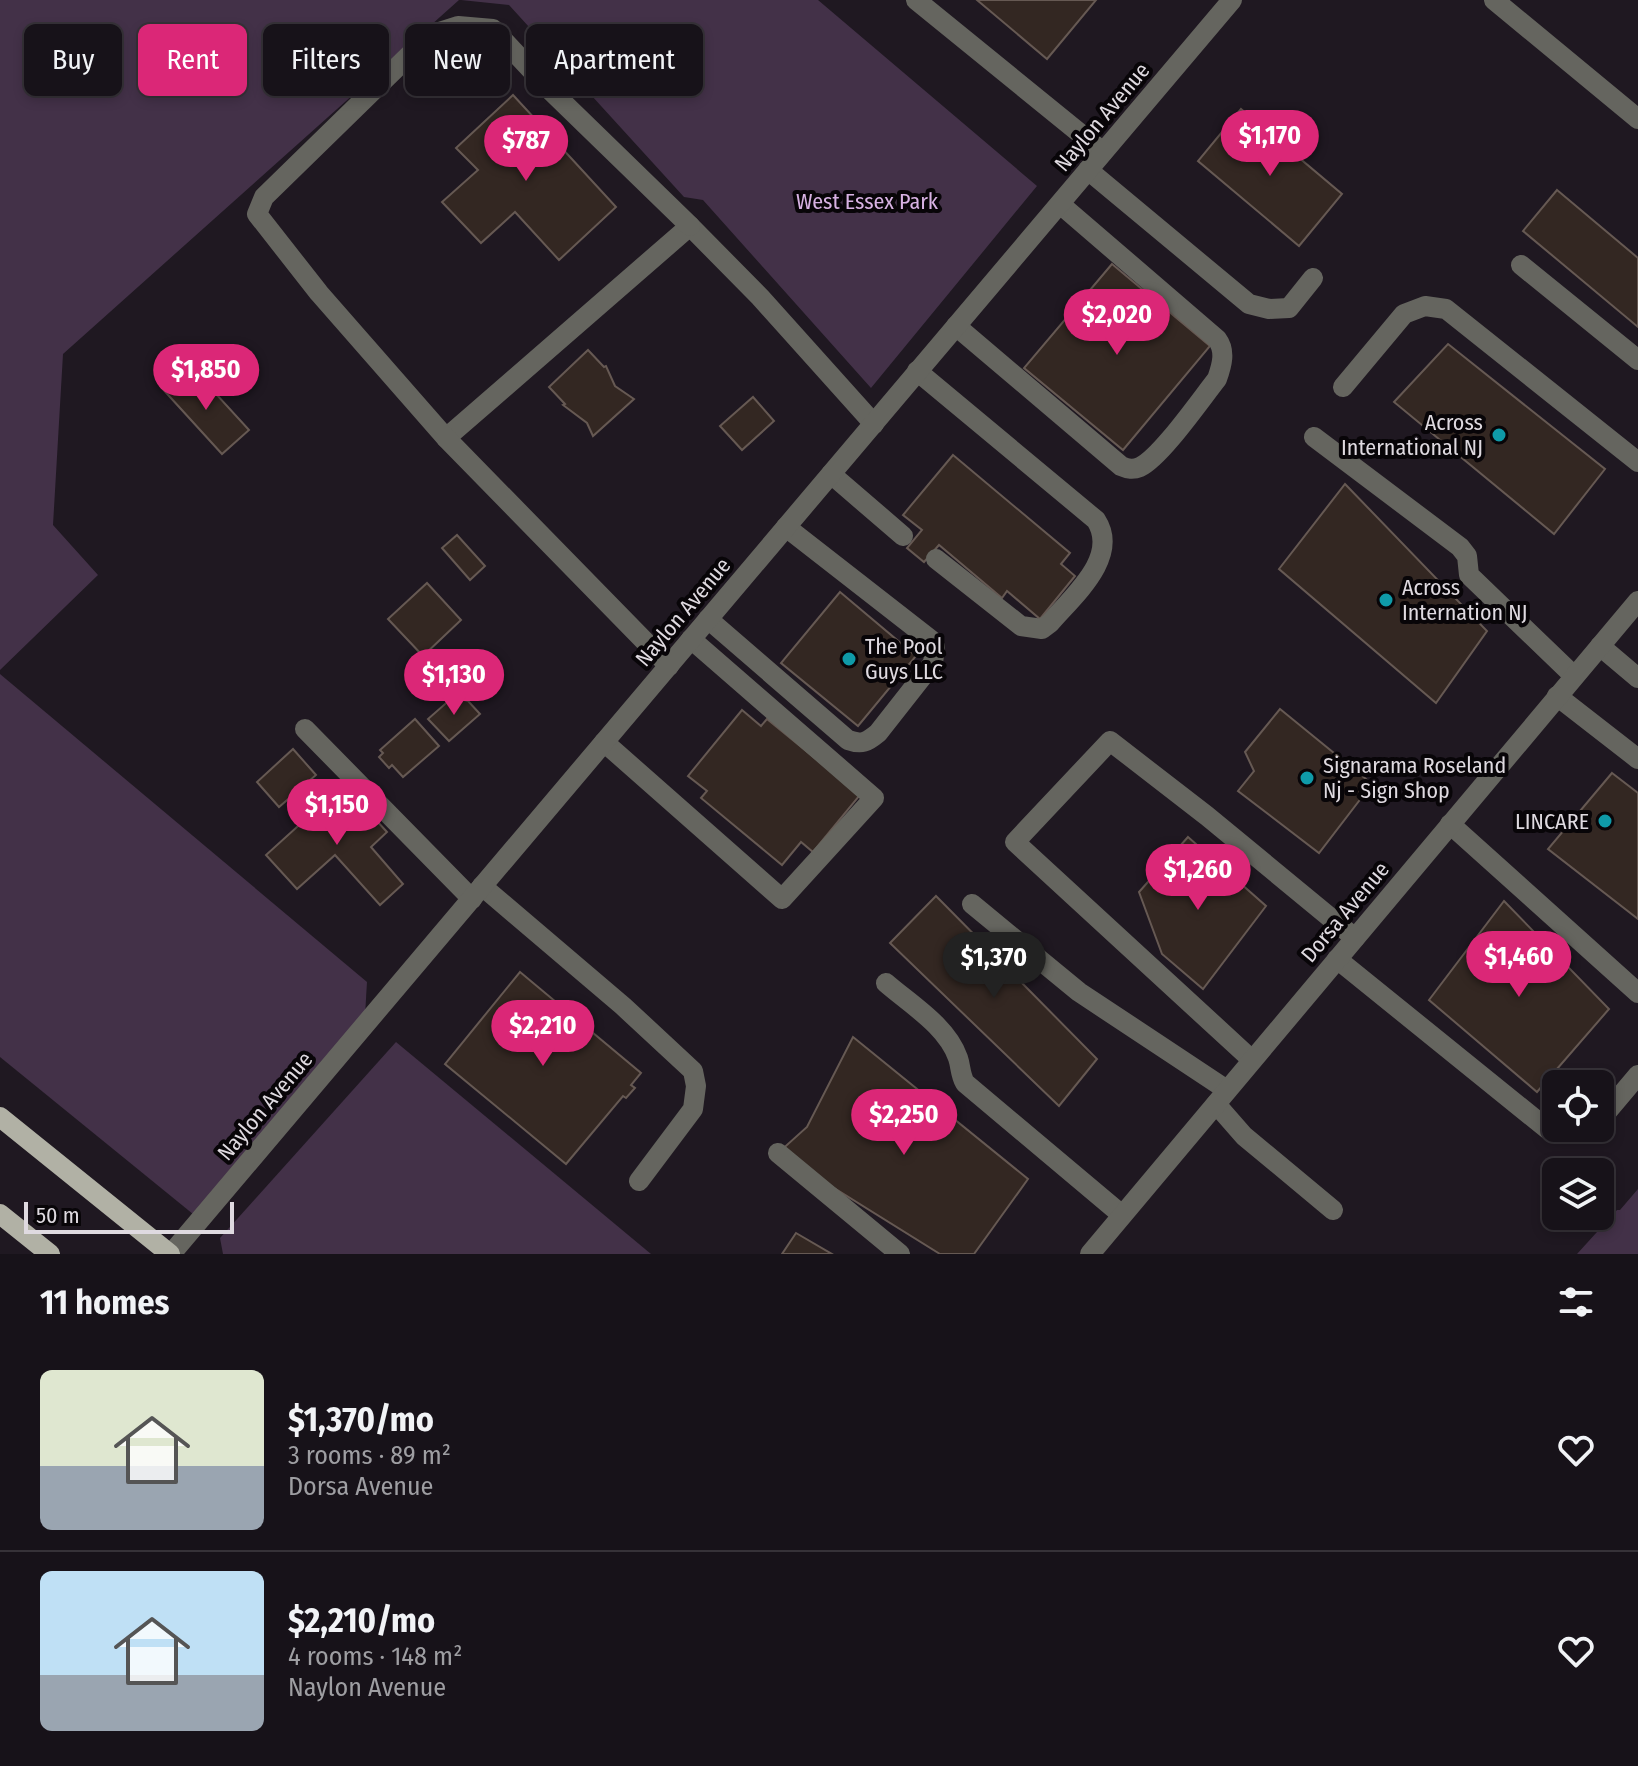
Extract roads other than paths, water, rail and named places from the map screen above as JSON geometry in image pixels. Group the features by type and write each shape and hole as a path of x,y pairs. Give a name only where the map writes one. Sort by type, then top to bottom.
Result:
{"main road":[{"path":"0,1117 170,1254"},
{"path":"0,1214 50,1254"}],"street":[{"path":"916,0 1103,152"},
{"path":"1494,0 1638,119"},
{"name":"Naylon Avenue","path":"170,1254 1060,204 1223,3"},
{"path":"669,666 446,438 319,293 257,214 264,197 430,35 458,26 493,29 550,90 760,297 874,424"},
{"path":"1088,170 1249,304 1269,309 1289,308 1313,278"},
{"path":"956,326 1121,466 1138,468 1152,458 1217,379 1222,348 1217,339 1060,204"},
{"path":"446,438 690,226"},
{"path":"1521,265 1638,360"},
{"path":"1343,387 1404,314 1425,306 1446,309 1638,462"},
{"path":"917,371 1096,520 1103,530 1100,561 1042,629 1021,626 936,559"},
{"path":"1314,437 1460,547 1467,556 1469,575 1574,676"},
{"path":"831,474 903,536"},
{"path":"708,619 848,740 868,742 878,733 933,663 935,647 931,640 786,527"},
{"name":"Dorsa Avenue","path":"1090,1254 1638,601"},
{"path":"604,742 782,899 874,798 691,639"},
{"path":"1600,646 1638,678"},
{"path":"1557,696 1638,759"},
{"path":"305,729 477,892 623,1006 693,1071 696,1086 693,1109 639,1181"},
{"path":"1252,1060 1015,842 1110,741 1355,938"},
{"path":"1450,824 1638,993"},
{"path":"972,904 1079,992 1222,1097 1244,1136 1333,1210"},
{"path":"1337,959 1542,1125"},
{"path":"886,983 937,1027 958,1059 959,1072 965,1083 1122,1215"},
{"path":"1614,1103 1638,1075"},
{"path":"778,1153 900,1254"}],"place":[{"name":"Across International NJ","path":"1499,435"},
{"name":"Across Internation NJ","path":"1386,600"},
{"name":"The Pool Guys LLC","path":"849,659"},
{"name":"Signarama Roseland Nj - Sign Shop","path":"1307,778"},
{"name":"LINCARE","path":"1605,821"}],"park label":[{"name":"West Essex Park","path":"867,201"}]}
